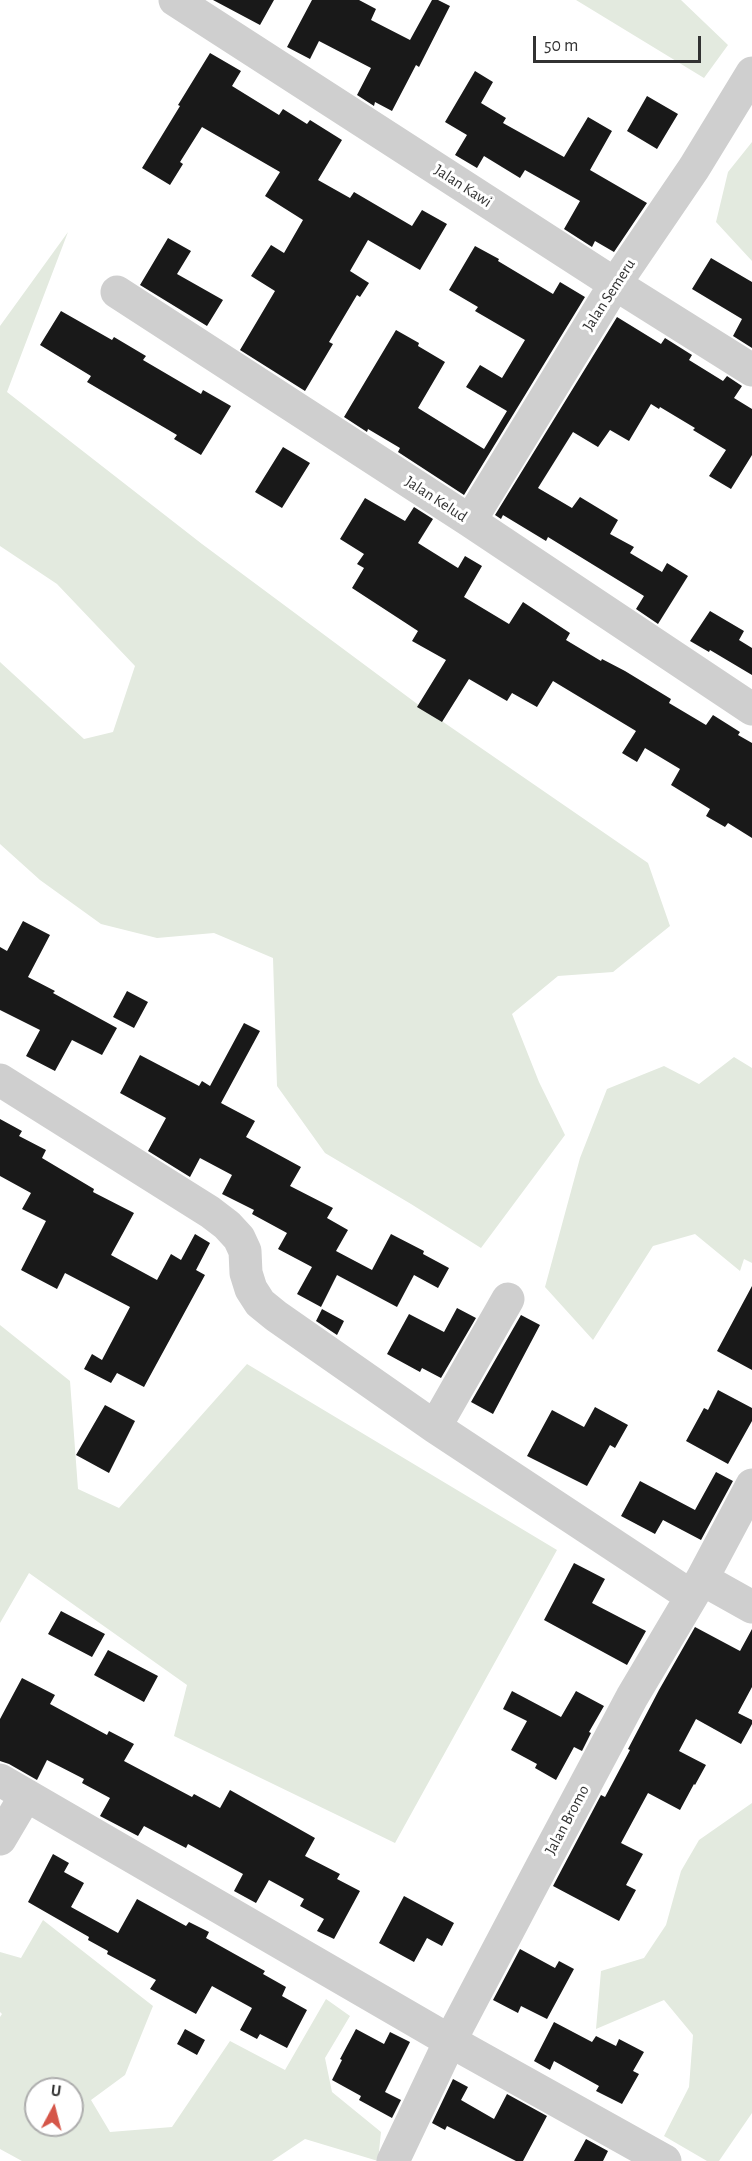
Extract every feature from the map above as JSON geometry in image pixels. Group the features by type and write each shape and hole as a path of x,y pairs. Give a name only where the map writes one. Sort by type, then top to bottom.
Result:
{"street":[{"name":"Jalan Kawi","path":"175,0 752,370"},
{"name":"Jalan Semeru","path":"470,521 615,284 694,168 752,73"},
{"name":"Jalan Kelud","path":"117,292 470,521 752,709"},
{"path":"0,1080 219,1218 239,1238 245,1251 246,1274 251,1288 260,1303 276,1316 435,1427 696,1588 752,1607"},
{"path":"435,1427 508,1299"},
{"name":"Jalan Bromo","path":"393,2161 450,2041 632,1697 696,1588 752,1485"},
{"path":"0,1839 13,1788 450,2041 665,2161"}],"shaded area":[{"path":"576,0 681,0 728,45 704,78"},
{"path":"752,142 752,261 716,222 728,172"},
{"path":"68,232 7,392 202,544 420,706 648,863 670,926 613,972 558,976 512,1014 539,1082 565,1135 481,1248 325,1153 277,1086 273,958 214,933 157,938 101,924 40,880 0,844 0,662 84,739 113,732 135,666 57,584 0,546 0,326"},
{"path":"734,1057 752,1068 752,1263 744,1259 740,1271 695,1234 653,1246 593,1340 545,1287 580,1158 607,1089 664,1066 699,1084"},
{"path":"0,1325 70,1381 78,1489 119,1508 247,1364 557,1550 395,1843 174,1736 187,1685 29,1573 0,1623"},
{"path":"752,1803 752,2113 719,2161 707,2161 664,2136 689,2087 693,2035 664,2000 596,2029 601,1971 644,1958 666,1925 681,1871 699,1840"},
{"path":"43,1920 153,2006 125,2075 91,2100 110,2132 172,2127 230,2041 285,2070 326,1999 350,2016 325,2058 332,2092 381,2132 378,2161 305,2139 272,2161 22,2161 0,2149 0,2017 2,2014 0,2012 0,1952 21,1958"}],"building":[{"path":"213,0 274,0 260,25"},
{"path":"312,0 359,0 376,9 371,20 410,40 432,0 438,0 450,6 419,67 416,65 392,111 375,102 374,106 357,95 371,68 319,41 310,59 287,47"},
{"path":"210,53 241,71 232,86 279,115 283,109 307,124 310,120 342,140 318,180 350,198 354,192 412,226 422,210 447,224 420,270 368,240 350,271 369,283 360,297 357,295 329,342 333,344 305,391 240,350 275,291 251,276 271,245 284,253 303,220 265,196 280,172 202,127 180,162 183,164 170,185 142,168"},
{"path":"475,71 493,82 481,103 506,118 503,123 564,157 588,117 612,131 590,170 647,203 614,252 595,241 592,247 564,229 580,201 525,170 520,178 484,156 477,168 455,155 467,135 445,122"},
{"path":"647,96 678,114 657,149 627,131"},
{"path":"168,238 191,251 177,274 223,300 207,326 140,285"},
{"path":"475,246 553,294 560,282 585,297 464,495 398,452 400,448 368,429 367,432 344,417 396,330 445,362 418,408 484,449 507,411 466,387 480,365 502,378 525,340 475,311 478,307 449,290"},
{"path":"711,258 752,282 752,348 733,336 742,319 692,289"},
{"path":"61,311 112,340 114,337 146,356 143,360 201,394 203,390 231,406 201,455 174,439 177,435 87,382 91,376 40,345"},
{"path":"617,317 661,344 665,338 692,355 689,360 723,381 727,376 742,386 734,398 752,409 752,455 731,489 709,476 726,450 693,430 695,428 651,404 629,441 610,430 598,447 573,432 538,488 572,508 580,497 618,520 610,534 634,547 630,553 662,572 667,563 688,576 658,624 636,609 644,596 548,537 546,541 503,515 501,519 495,515"},
{"path":"283,447 310,463 282,508 255,492"},
{"path":"365,498 405,521 414,507 433,519 418,543 458,568 465,556 482,566 464,597 509,624 523,602 570,633 566,640 601,661 602,659 625,671 671,699 669,703 706,725 713,715 740,732 738,735 752,743 752,838 728,823 725,827 706,816 710,809 671,785 680,769 645,748 637,762 622,753 636,731 553,681 537,707 512,693 507,701 469,679 442,722 417,707 446,660 412,641 418,631 352,588 364,568 357,564 364,554 340,539"},
{"path":"710,611 744,631 739,640 752,648 752,675 690,641"},
{"path":"23,921 50,935 28,977 117,1028 102,1055 72,1040 55,1071 26,1056 40,1030 0,1010 0,947 7,951"},
{"path":"127,991 148,1002 134,1028 113,1017"},
{"path":"244,1023 260,1031 221,1103 255,1121 246,1137 301,1167 290,1186 333,1208 327,1218 348,1230 336,1251 372,1270 391,1234 424,1251 423,1254 449,1268 438,1288 414,1275 397,1307 337,1275 321,1307 297,1294 312,1267 278,1249 287,1233 252,1214 254,1210 222,1194 232,1175 200,1158 190,1177 148,1151 166,1118 120,1093 140,1055 199,1086 202,1081 210,1086"},
{"path":"0,1119 22,1131 19,1136 46,1150 42,1158 94,1189 93,1192 134,1213 111,1255 157,1280 171,1254 181,1260 195,1234 210,1243 196,1270 205,1275 144,1387 117,1373 111,1383 84,1369 92,1354 102,1360 130,1307 65,1273 57,1289 21,1270 46,1221 22,1209 31,1193 0,1176"},
{"path":"752,1286 752,1370 717,1351"},
{"path":"457,1308 476,1318 441,1378 422,1368 420,1372 387,1354 409,1314 444,1332"},
{"path":"322,1309 344,1321 337,1335 316,1321"},
{"path":"521,1315 540,1325 493,1414 471,1402"},
{"path":"718,1390 752,1408 752,1421 728,1464 686,1441 704,1408 708,1410"},
{"path":"105,1405 135,1421 109,1473 76,1455"},
{"path":"595,1407 628,1425 615,1448 610,1445 587,1486 527,1456 552,1410 584,1427"},
{"path":"716,1472 733,1481 701,1540 663,1520 655,1534 621,1516 640,1481 695,1510"},
{"path":"574,1563 605,1579 592,1603 646,1631 627,1665 544,1620"},
{"path":"61,1611 105,1634 92,1657 48,1634"},
{"path":"695,1627 740,1651 752,1629 752,1687 738,1713 752,1720 752,1724 741,1744 696,1719 679,1751 706,1765 680,1810 648,1793 621,1843 643,1854 626,1885 636,1890 619,1921 553,1886 601,1795 605,1797 659,1690"},
{"path":"108,1650 158,1676 144,1702 94,1675"},
{"path":"22,1678 55,1695 50,1704 107,1735 109,1731 134,1744 124,1761 192,1797 194,1794 220,1808 230,1790 315,1838 305,1856 340,1874 337,1879 360,1891 334,1939 317,1931 324,1919 300,1906 304,1899 269,1880 256,1903 234,1891 243,1874 188,1844 186,1848 144,1826 138,1836 100,1816 110,1798 82,1783 84,1779 47,1760 37,1780 0,1761 0,1719"},
{"path":"512,1691 561,1717 576,1691 604,1706 589,1732 591,1733 582,1751 574,1747 556,1780 535,1768 537,1764 511,1750 527,1721 503,1709"},
{"path":"53,1854 69,1863 64,1872 84,1883 71,1907 118,1933 137,1899 186,1926 189,1922 209,1932 206,1938 265,1971 263,1974 286,1987 282,1996 307,2010 287,2048 260,2034 257,2039 240,2030 252,2008 212,1986 196,2014 150,1989 156,1980 107,1954 108,1951 88,1940 89,1937 28,1902"},
{"path":"404,1896 454,1923 442,1946 427,1938 414,1962 379,1943"},
{"path":"520,1949 555,1968 559,1961 574,1969 547,2019 521,2006 518,2013 493,2000"},
{"path":"554,2022 592,2042 596,2036 616,2046 619,2039 644,2052 633,2071 639,2074 622,2104 596,2091 599,2086 554,2061 550,2070 534,2061"},
{"path":"185,2029 205,2040 197,2055 177,2044"},
{"path":"356,2029 384,2044 390,2032 410,2042 385,2092 401,2100 392,2118 359,2100 361,2096 332,2080"},
{"path":"453,2079 468,2087 461,2100 494,2119 507,2094 547,2116 523,2161 516,2161 447,2126 445,2130 432,2123"},
{"path":"586,2139 608,2151 603,2161 574,2161"}]}
